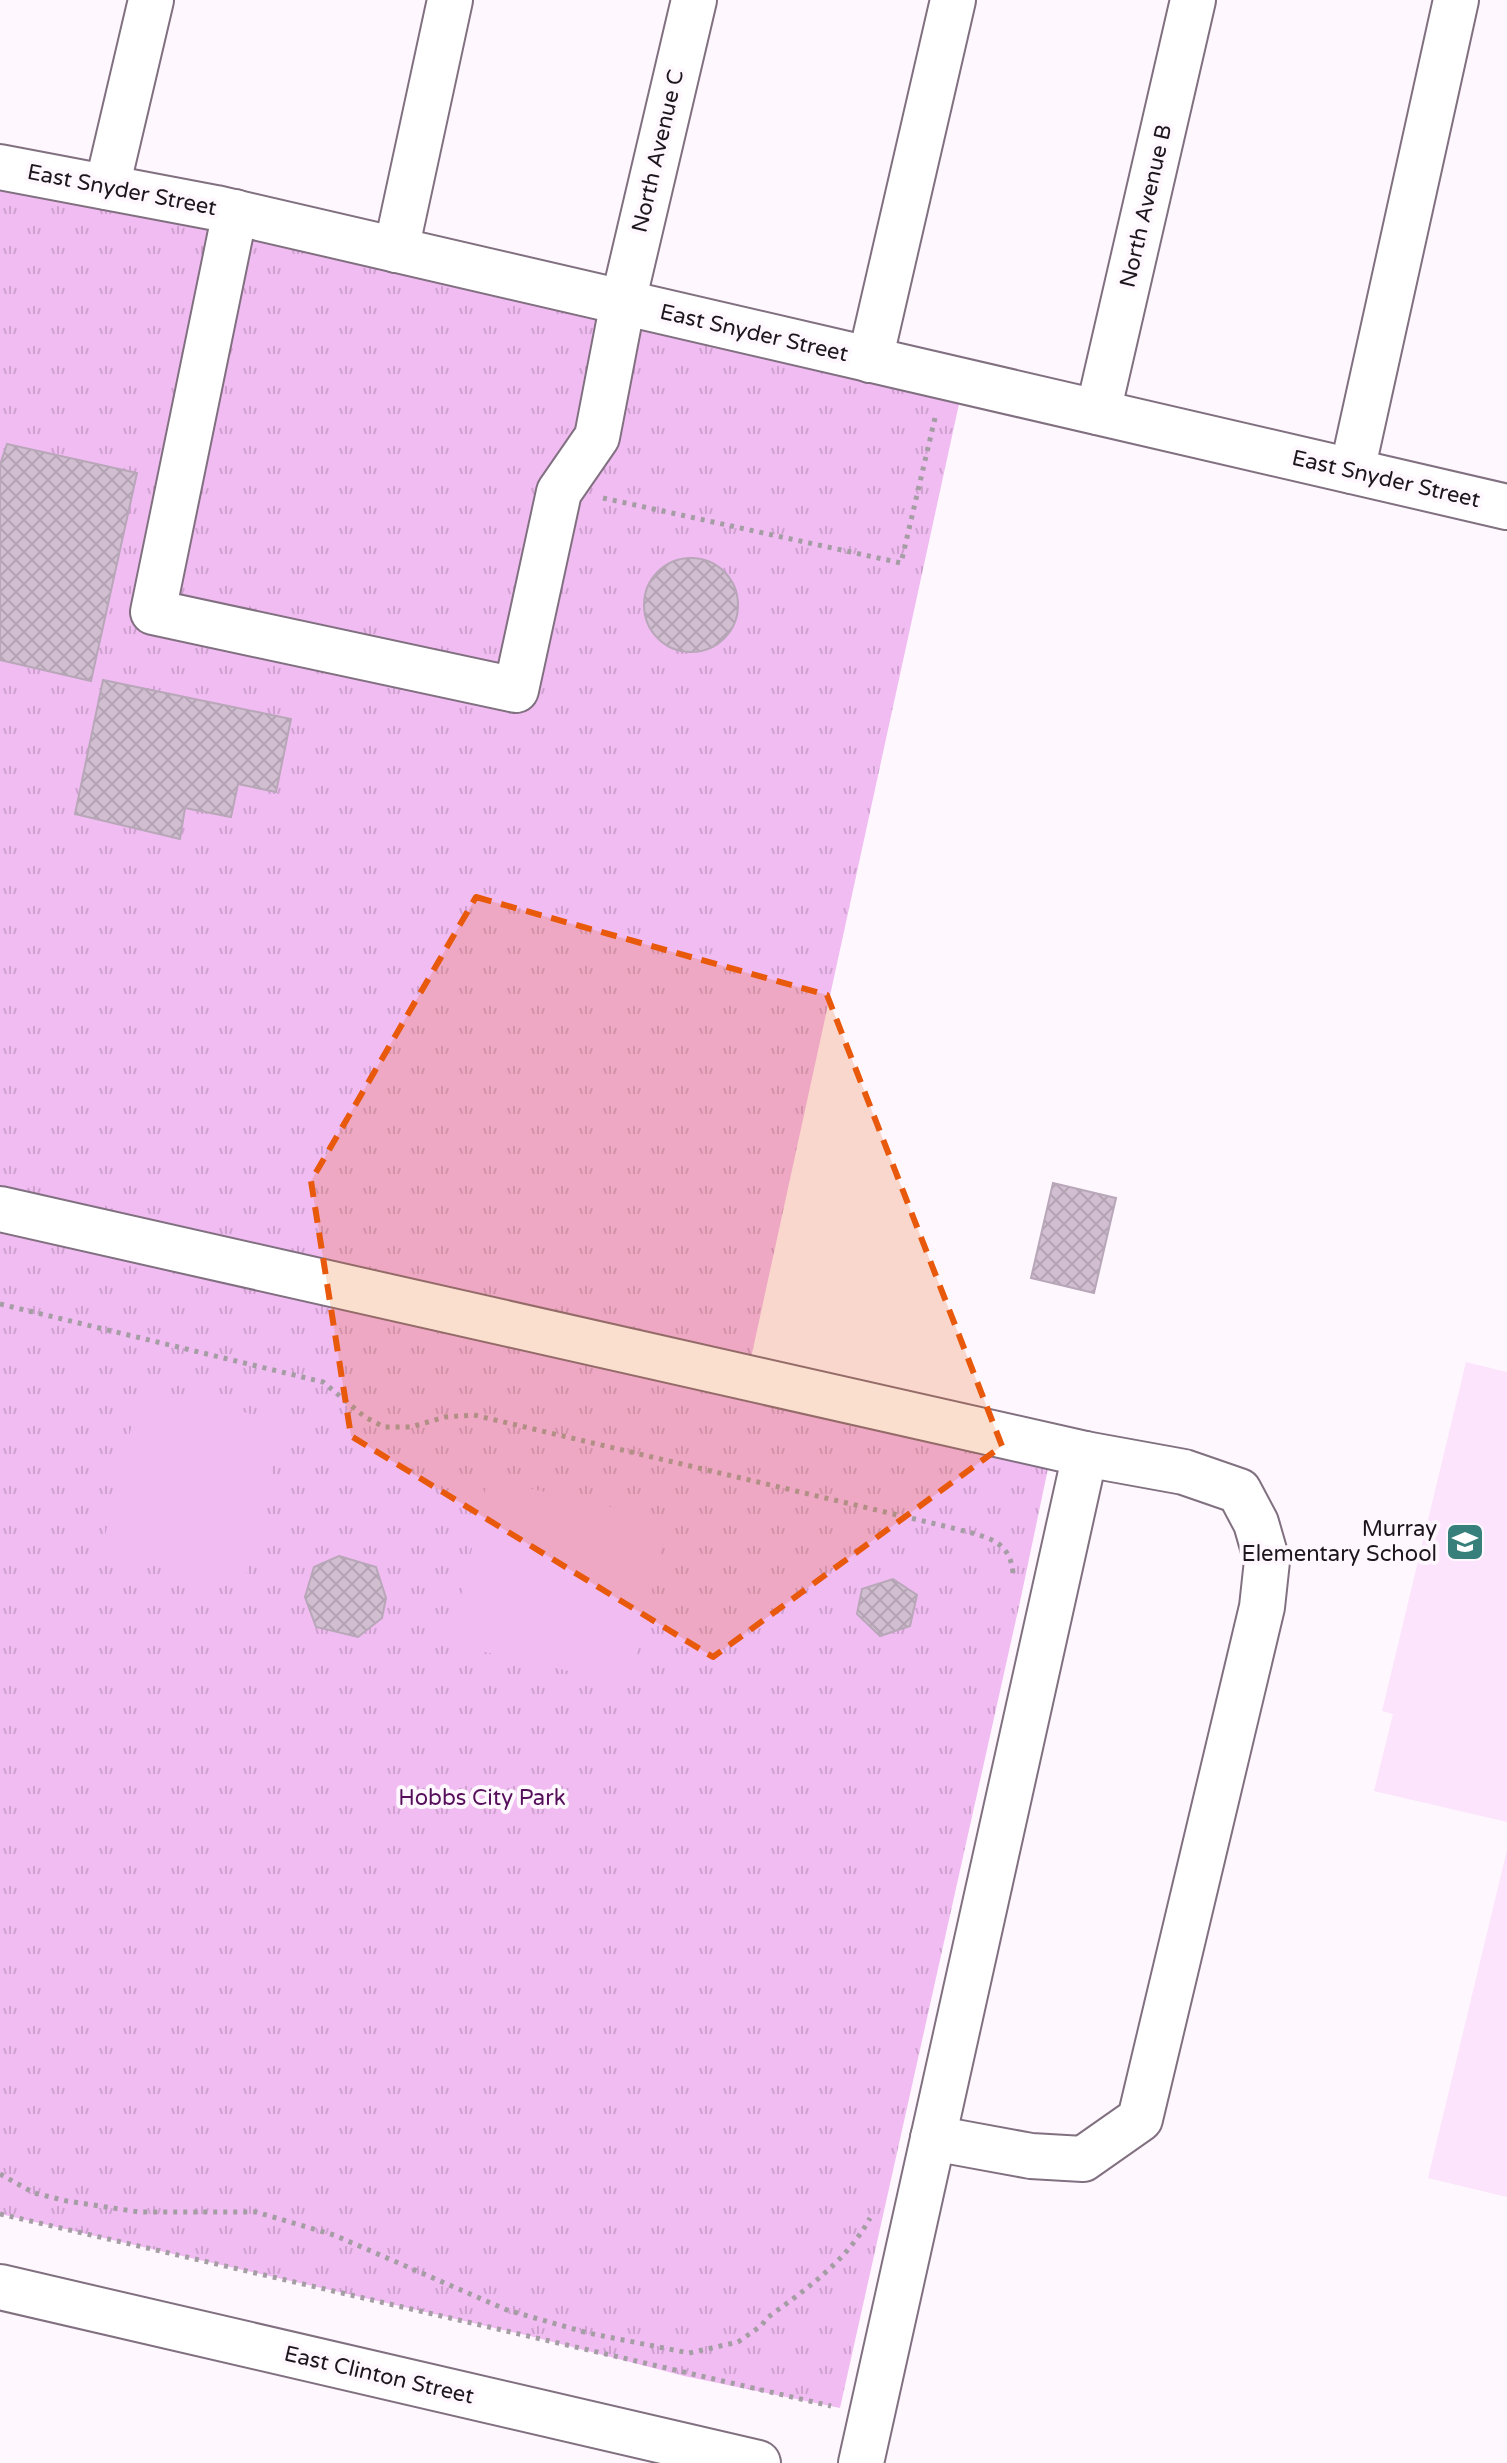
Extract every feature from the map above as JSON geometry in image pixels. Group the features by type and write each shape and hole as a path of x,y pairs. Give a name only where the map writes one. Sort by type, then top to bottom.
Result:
{"street":[{"path":"107,187 151,0"},
{"path":"396,250 450,0"},
{"name":"North Avenue C","path":"235,212 153,612 516,690 559,492 597,437 623,302 694,0"},
{"path":"870,360 953,0"},
{"name":"North Avenue B","path":"1098,412 1193,0"},
{"path":"1352,471 1456,0"},
{"name":"East Snyder Street","path":"0,167 235,212 1507,507"},
{"path":"0,1209 1085,1454 1184,1472 1239,1491 1256,1523 1267,1561 1262,1607 1140,2119 1083,2159 1031,2156 933,2138"},
{"path":"861,2463 1085,1454"},
{"name":"East Clinton Street","path":"0,2287 750,2462"}],"path":[{"path":"600,498 901,563 936,413"},
{"path":"0,1304 323,1382 365,1417 384,1427 411,1427 445,1417 474,1415 957,1529 995,1540 1012,1558 1014,1581"},
{"path":"0,2174 34,2193 139,2212 256,2212 334,2235 507,2310 588,2333 689,2353 738,2342 761,2326 767,2318 827,2273 859,2238 872,2216"},
{"path":"0,2214 840,2408"}],"highlighted area":[{"path":"476,897 827,995 1002,1446 713,1657 351,1436 311,1181"}],"shaded area":[{"name":"Murray Elementary School","path":"1466,1362 1507,1372 1507,1822 1374,1791 1393,1714 1382,1711"},
{"path":"1507,1850 1507,2197 1428,2178"}],"green space":[{"name":"Hobbs City Park","path":"0,189 257,236 959,404 751,1358 1050,1459 840,2408 684,2376 530,2336 0,2214"},
{"path":"141,1387 284,1422 243,1587 101,1552"},
{"path":"488,1479 668,1520 630,1685 450,1644"}],"building":[{"path":"7,444 137,473 91,681 0,660 0,465"},
{"path":"691,558 709,561 725,571 735,587 738,605 735,623 725,639 709,649 691,652 673,649 657,639 647,623 644,605 647,587 657,571 673,561"},
{"path":"103,680 291,719 276,792 238,784 231,817 185,808 180,839 75,814"},
{"path":"1053,1183 1116,1198 1094,1293 1031,1278"},
{"path":"339,1556 376,1567 386,1598 382,1618 358,1637 316,1627 305,1597 314,1567"},
{"path":"893,1579 917,1595 910,1626 880,1636 857,1614 862,1589"}],"place":[{"name":"Murray Elementary School","path":"1465,1542"}]}
